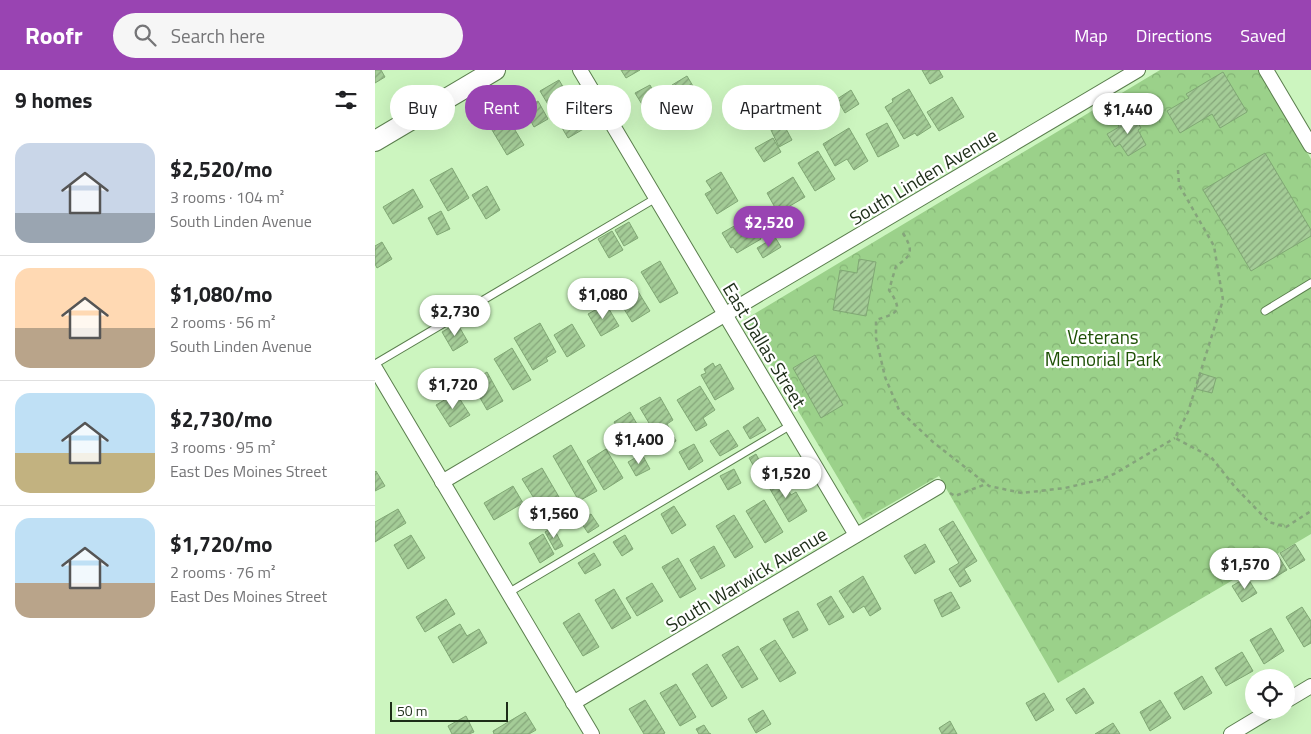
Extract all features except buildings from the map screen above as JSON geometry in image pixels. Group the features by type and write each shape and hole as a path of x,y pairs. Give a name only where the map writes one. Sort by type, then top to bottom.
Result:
{"main road":[{"path":"375,141 495,70"}],"street":[{"name":"East Dallas Street","path":"580,70 856,535"},
{"name":"South Linden Avenue","path":"442,482 1138,70"},
{"path":"1266,70 1311,146"},
{"path":"375,366 592,734"},
{"name":"South Warwick Avenue","path":"573,703 938,487"},
{"path":"1295,696 1311,686"},
{"path":"1231,734 1256,719"}],"lane":[{"path":"375,366 656,198"},
{"path":"1265,311 1311,283"},
{"path":"508,593 791,425"}],"path":[{"path":"903,233 908,242 910,255 896,266 889,290 897,301 898,306 896,312 892,315 876,320 875,338 885,377 899,410 933,442 989,486 1022,493 1065,488 1114,474 1175,438 1188,412 1223,300 1214,246 1179,185 1178,170"},
{"path":"1175,438 1211,457 1235,487 1269,522 1286,527 1311,511"},
{"path":"938,487 955,496 986,484"}],"green space":[{"name":"Veterans Memorial Park","path":"1160,70 1259,70 1311,159 1311,534 1058,683 939,476 863,520 744,320"}]}
